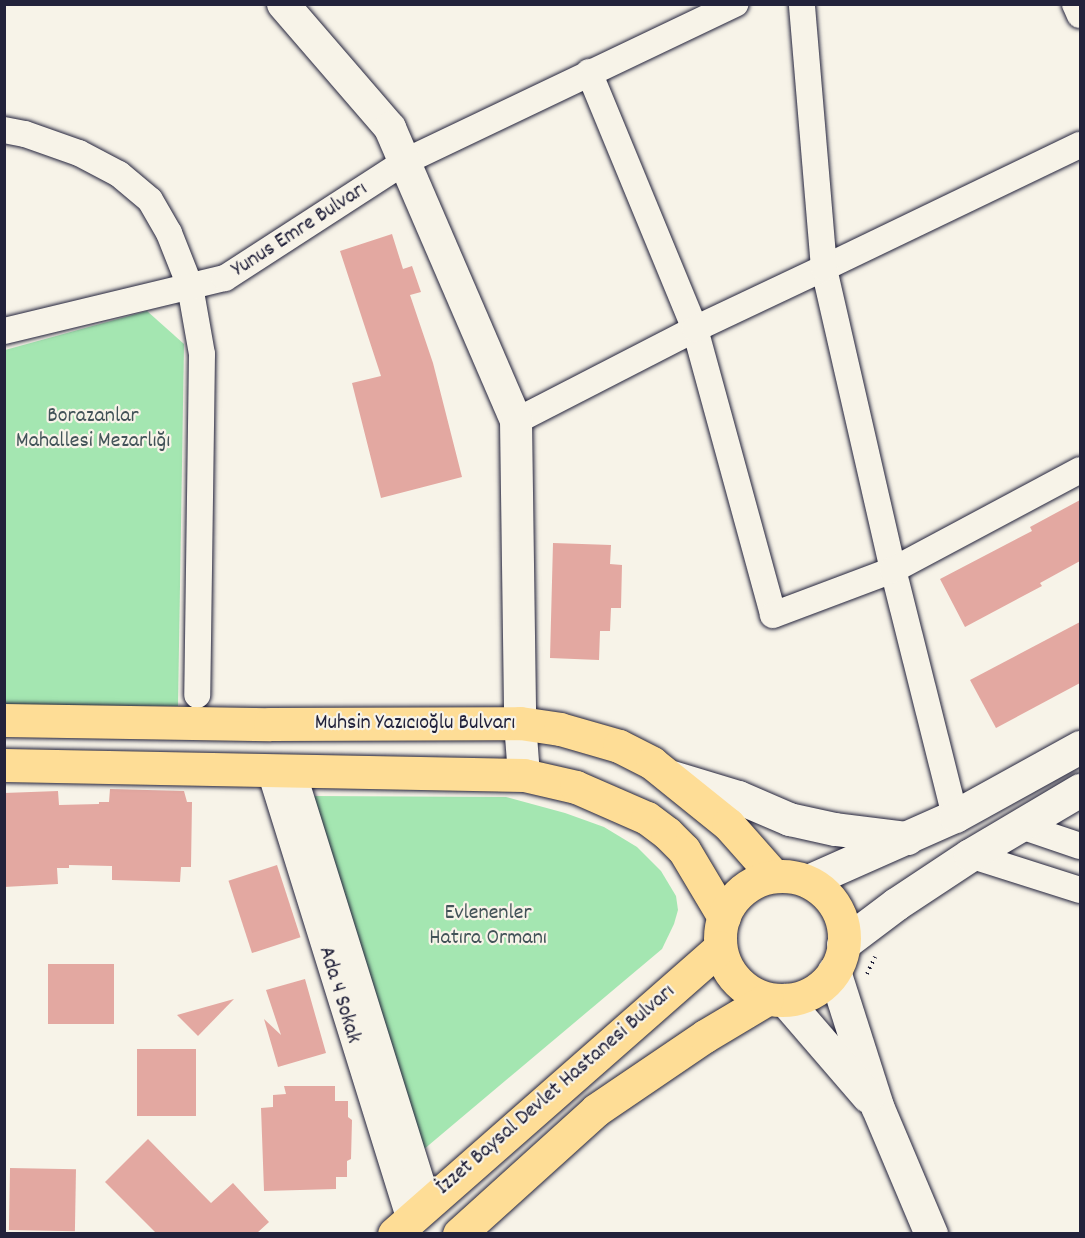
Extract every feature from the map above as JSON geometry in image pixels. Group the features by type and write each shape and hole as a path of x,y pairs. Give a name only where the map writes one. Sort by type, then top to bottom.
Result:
{"main road":[{"name":"Muhsin Yazıcıoğlu Bulvarı","path":"4,720 270,724 520,723 560,729 620,746 652,763 728,824 774,876"},
{"path":"808,882 955,816 1080,747"},
{"path":"4,765 524,775 576,788 646,818 684,850 722,932 726,966 737,983 753,994 776,1000 811,994 826,982 839,958 896,904 1017,825 1080,790"},
{"path":"672,777 738,797 789,819 835,829 908,838"},
{"path":"722,932 738,893 755,882 774,876 793,876 808,882 826,894 838,910 844,928 839,958 877,1106 931,1233"},
{"name":"İzzet Baysal Devlet Hastanesi Bulvarı","path":"410,1218 722,932"},
{"path":"776,1000 877,1106"},
{"name":"İzzet Baysal Devlet Hastanesi Bulvarı","path":"459,1233 596,1110 705,1036 776,1000"}],"street":[{"path":"283,4 390,128 516,421 520,723 524,775"},
{"name":"Yunus Emre Bulvarı","path":"4,332 225,278 406,161 735,4"},
{"path":"802,4 824,268 893,570 955,816"},
{"path":"1075,4 1080,15"},
{"path":"590,72 695,329 773,615 893,570 1080,470"},
{"path":"4,130 25,134 79,153 119,174 150,200 169,233 190,286 202,354 197,695"},
{"path":"516,421 695,329 1080,144"},
{"name":"Ada 4 Sokak","path":"282,772 410,1218"},
{"path":"1017,825 1080,846"},
{"path":"970,855 1080,890"}],"green space":[{"name":"Borazanlar Mahallesi Mezarlığı","path":"147,311 184,344 178,706 5,705 5,350"},
{"name":"Evlenenler Hatıra Ormanı","path":"311,796 506,797 565,813 604,827 637,847 661,871 676,896 678,910 674,924 662,949 423,1150"}],"building":[{"path":"392,234 403,269 412,266 421,292 410,295 433,363 462,477 381,498 352,383 381,376 340,251"},
{"path":"1080,500 1080,561 1040,583 1042,586 965,627 940,579 1032,531 1030,527"},
{"path":"553,543 611,545 610,564 622,565 621,608 611,608 610,631 600,631 599,660 550,658"},
{"path":"1080,622 1080,683 996,728 970,680"},
{"path":"110,789 184,791 187,802 192,802 191,867 181,867 180,882 112,880 112,866 69,865 69,868 57,868 58,884 4,887 4,793 58,791 59,805 99,804 99,802 109,802"},
{"path":"277,865 300,937 252,953 228,881"},
{"path":"48,964 114,964 114,1024 48,1024"},
{"path":"305,979 326,1053 278,1067 264,1019 281,1035 266,990"},
{"path":"234,999 198,1036 177,1015"},
{"path":"137,1049 196,1049 196,1116 137,1116"},
{"path":"284,1086 335,1086 335,1101 348,1101 348,1117 352,1120 351,1159 347,1161 347,1177 336,1177 336,1189 264,1191 261,1108 273,1107 273,1095 286,1094"},
{"path":"148,1139 211,1203 233,1183 269,1222 257,1233 156,1233 105,1182"},
{"path":"10,1168 76,1169 75,1231 9,1230"}]}
